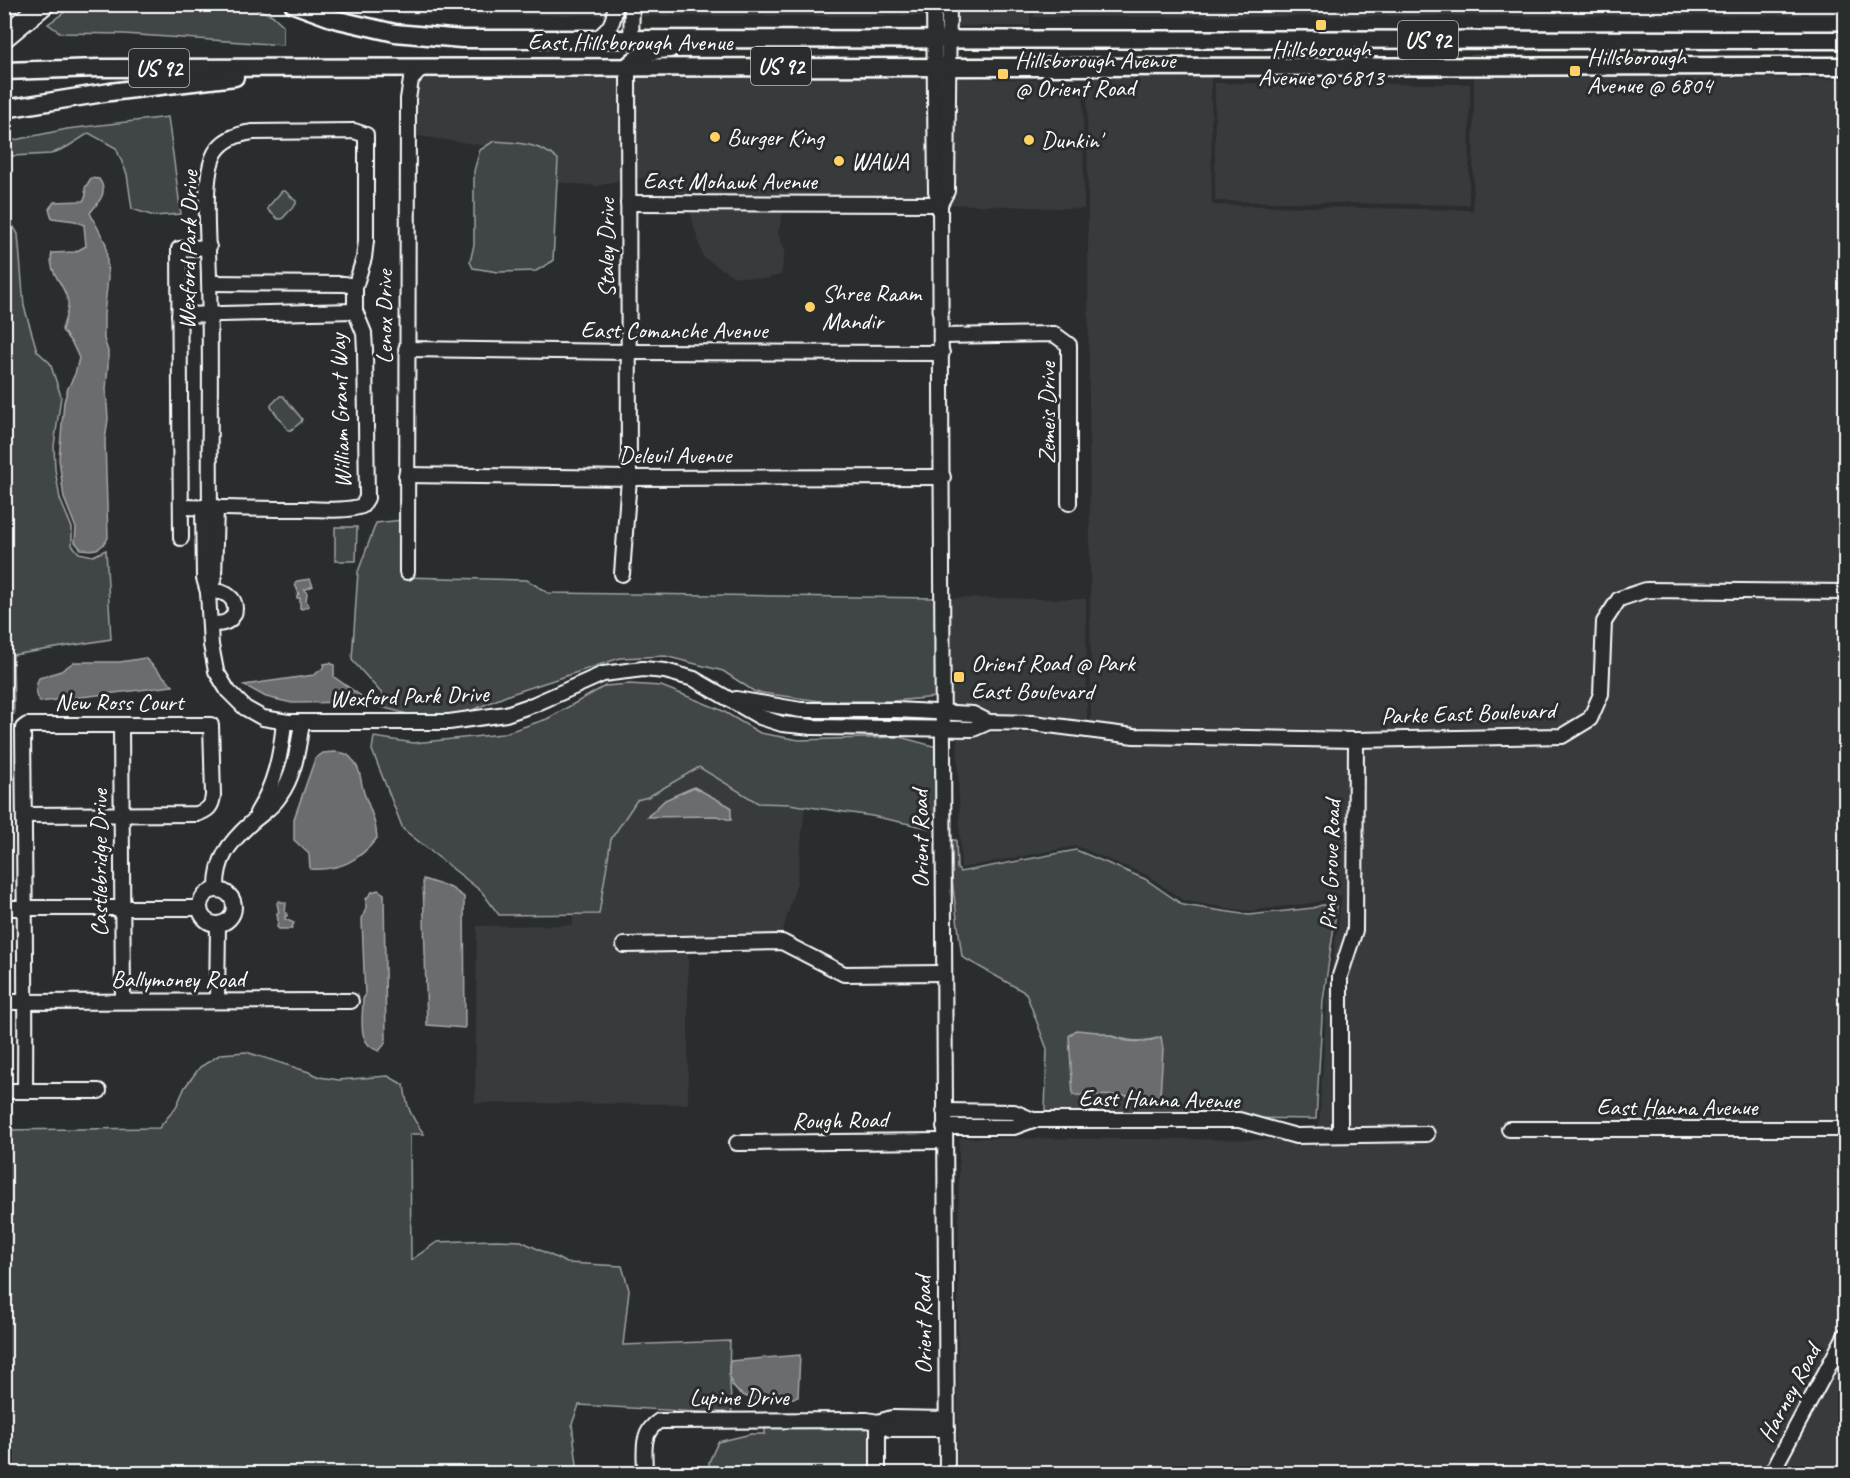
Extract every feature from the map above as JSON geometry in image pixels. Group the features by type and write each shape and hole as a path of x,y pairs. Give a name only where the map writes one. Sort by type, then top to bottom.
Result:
{"highway":[{"path":"4,37 44,4"}],"main road":[{"name":"US 92","path":"293,4 334,19 395,33 462,39 1845,40"},
{"path":"515,67 541,59 610,56 621,51 631,40"},
{"path":"1292,40 1292,66"},
{"path":"1483,40 1483,67"},
{"path":"628,66 638,56 649,51 715,49 747,41"},
{"name":"East Hillsborough Avenue","path":"423,67 1845,66"},
{"path":"4,109 110,92 313,67"},
{"name":"US 92","path":"4,71 99,68 423,67"}],"street":[{"path":"594,40 611,25 615,14 615,4"},
{"path":"631,40 632,4"},
{"name":"Orient Road","path":"934,4 941,40 936,191 940,204 942,336 943,973 947,1473"},
{"name":"Orient Road","path":"941,40 949,4"},
{"name":"Staley Drive","path":"622,574 629,478 628,66"},
{"name":"Lenox Drive","path":"407,572 408,99 411,80 423,67"},
{"name":"Wexford Park Drive","path":"366,135 354,131 253,132 236,135 215,152 209,168 207,204 210,283 209,507 214,578 208,592 211,645 216,671 228,691 245,708 263,718 284,722 449,722 506,714 603,674 643,669 665,671 694,679 760,717 782,724 812,727 942,729"},
{"name":"William Grant Way","path":"181,507 351,510 362,506 367,498 364,333 355,311 355,287 364,258 366,241 366,135"},
{"name":"East Mohawk Avenue","path":"628,203 940,204"},
{"path":"181,538 179,249 209,247"},
{"path":"210,283 345,284 355,287"},
{"path":"179,315 355,311"},
{"name":"Zemeis Drive","path":"942,336 1054,334 1069,345 1069,503"},
{"name":"East Comanche Avenue","path":"406,349 942,353"},
{"name":"Deleuil Avenue","path":"406,475 629,478 943,477"},
{"name":"Parke East Boulevard","path":"942,729 973,729 989,722 1033,723 1134,736 1356,740 1562,736 1590,719 1601,694 1604,622 1619,599 1646,590 1845,592"},
{"path":"208,592 226,593 232,598 235,607 234,616 228,622 219,625 211,623"},
{"name":"Wexford Park Drive","path":"731,699 801,710 942,712"},
{"name":"Parke East Boulevard","path":"942,712 973,714 989,722"},
{"path":"251,823 266,799 276,775 282,748 284,722"},
{"path":"217,890 217,876 224,853 251,823 277,800 292,776 298,754 302,722"},
{"name":"New Ross Court","path":"24,814 23,728 27,725 211,725 213,795 212,805 206,811 197,814 121,814"},
{"name":"Castlebridge Drive","path":"121,725 123,1001"},
{"name":"Pine Grove Road","path":"1340,1135 1340,976 1355,930 1356,740"},
{"path":"25,1091 24,814 121,814"},
{"path":"217,890 230,895 235,907 230,919 218,924 206,920 200,908 205,896 217,890"},
{"path":"4,908 200,908"},
{"path":"217,1001 218,924"},
{"path":"624,945 782,942 844,974 943,973"},
{"name":"Ballymoney Road","path":"4,1002 351,1000"},
{"path":"4,1091 99,1091"},
{"name":"East Hanna Avenue","path":"944,1111 1014,1112 1033,1120"},
{"name":"East Hanna Avenue","path":"944,1127 1014,1127 1033,1120 1239,1120 1296,1136 1427,1134"},
{"name":"East Hanna Avenue","path":"1509,1129 1845,1129"},
{"name":"Rough Road","path":"737,1143 944,1141"},
{"name":"Harney Road","path":"1774,1473 1845,1334"},
{"name":"Lupine Drive","path":"645,1473 646,1435 649,1429 659,1421 867,1420 878,1422 890,1429 947,1424"},
{"path":"878,1422 878,1473"}],"shaded area":[{"path":"76,4 245,5 272,15 283,25 283,45 124,34 61,33 48,24"},
{"path":"464,4 470,6 611,5 610,15 402,15 402,5"},
{"path":"637,4 929,5 929,16 637,16"},
{"path":"1845,4 1846,15 1034,17 1034,5"},
{"path":"953,5 1030,5 1030,26 953,26"},
{"path":"623,71 623,179 598,186 557,182 558,165 495,141 487,146 412,135 413,91 421,76"},
{"path":"633,71 929,77 933,199 685,198 662,179 633,178"},
{"path":"1087,74 1211,74 1212,205 1473,210 1474,76 1845,79 1845,1473 957,1473 959,1138 1318,1140 1327,1002 1342,895 1312,903 1248,911 1184,901 1147,875 1076,846 961,868 957,733 1091,734"},
{"path":"954,78 1083,81 1084,209 946,204"},
{"path":"1215,83 1470,84 1469,205 1215,201"},
{"path":"168,117 181,214 154,216 132,209 127,174 116,148 89,133 51,154 12,156 5,177 5,142 67,129"},
{"path":"494,141 535,147 558,159 553,261 536,271 498,272 473,268 470,262 474,245 474,171 480,150"},
{"path":"5,177 6,214 18,234 24,306 37,351 50,363 61,396 54,446 60,499 72,528 72,545 79,553 93,556 106,550 111,639 13,655 14,714 5,714"},
{"path":"91,178 99,179 103,189 102,197 90,213 106,244 108,278 104,339 108,351 106,389 108,419 105,441 108,538 97,549 90,550 81,549 75,542 76,528 64,498 59,459 64,402 79,358 62,330 68,302 51,260 52,253 75,252 86,246 84,225 75,221 52,218 49,209 54,202 83,201 86,196 85,188"},
{"path":"282,191 296,201 296,204 282,219 278,219 268,210 268,207"},
{"path":"689,209 784,209 778,233 785,250 781,275 764,279 733,276 703,257"},
{"path":"280,396 283,396 302,419 291,430 288,430 271,407"},
{"path":"402,520 402,577 527,580 548,593 937,598 937,697 893,701 820,701 755,692 723,671 665,656 620,658 511,694 465,713 419,717 381,707 383,695 352,660 358,572 376,523"},
{"path":"335,527 357,527 356,561 335,561"},
{"path":"310,579 313,586 304,590 307,593 306,601 309,606 302,609 300,598 297,598 299,594 295,584 297,581"},
{"path":"946,598 1086,599 1087,725 991,719 946,707"},
{"path":"145,658 173,686 40,702 37,696 36,687 39,678 61,671 74,662 120,662"},
{"path":"324,664 334,665 334,677 361,696 362,700 359,702 292,703 266,697 244,685 314,675 323,668"},
{"path":"629,684 661,686 721,710 760,733 799,740 900,737 937,747 938,830 872,816 789,804 758,803 699,767 648,797 637,800 611,839 599,914 499,915 482,892 403,829 372,750 374,737 414,743 502,734 547,719 605,686"},
{"path":"334,752 348,755 357,766 377,838 363,853 348,863 330,868 310,869 309,854 294,840 294,819 315,759 323,753"},
{"path":"699,767 758,803 805,806 797,882 781,937 619,940 620,950 719,948 688,951 688,1104 475,1103 477,926 573,925 573,914 599,914 611,839 637,800 648,797","holes":["718,801 730,807 730,820 716,816 648,817"]},
{"path":"694,787 731,807 731,820 716,816 647,817 665,800"},
{"path":"947,840 956,840 957,868 960,872 1076,850 1145,879 1183,905 1249,915 1322,905 1337,906 1323,1001 1316,1119 1049,1115 1045,1111 1047,1049 1026,993 962,957","holes":["1098,1032 1136,1041 1161,1037 1073,1095"]},
{"path":"423,879 451,888 464,897 465,1028 427,1025"},
{"path":"378,890 384,894 386,1039 379,1051 367,1043 362,1030 365,996 362,919 366,899 372,892"},
{"path":"279,901 286,903 287,916 285,919 294,923 291,929 277,927 277,913 279,913 277,903"},
{"path":"1076,1030 1098,1032 1127,1041 1145,1042 1161,1037 1163,1049 1160,1096 1073,1095 1069,1036"},
{"path":"246,1052 319,1077 339,1080 388,1076 404,1085 410,1111 424,1134 410,1134 411,1260 437,1242 495,1240 521,1241 567,1263 622,1266 629,1290 623,1345 730,1341 729,1371 732,1414 579,1405 572,1424 578,1473 5,1473 4,1130 159,1128 176,1107 185,1087 200,1067 221,1054"},
{"path":"800,1355 798,1397 761,1400 740,1393 733,1386 729,1375 730,1361"},
{"path":"765,1425 872,1426 872,1473 709,1474 709,1462 718,1442 751,1434 765,1434"}],"place":[{"name":"Hillsborough Avenue @ 6813","path":"1321,25"},
{"name":"Hillsborough Avenue @ 6804","path":"1575,71"},
{"name":"Hillsborough Avenue @ Orient Road","path":"1003,74"},
{"name":"Burger King","path":"715,137"},
{"name":"Dunkin'","path":"1029,140"},
{"name":"WAWA","path":"839,161"},
{"name":"Shree Raam Mandir","path":"810,307"},
{"name":"Orient Road @ Park East Boulevard","path":"959,677"}]}
